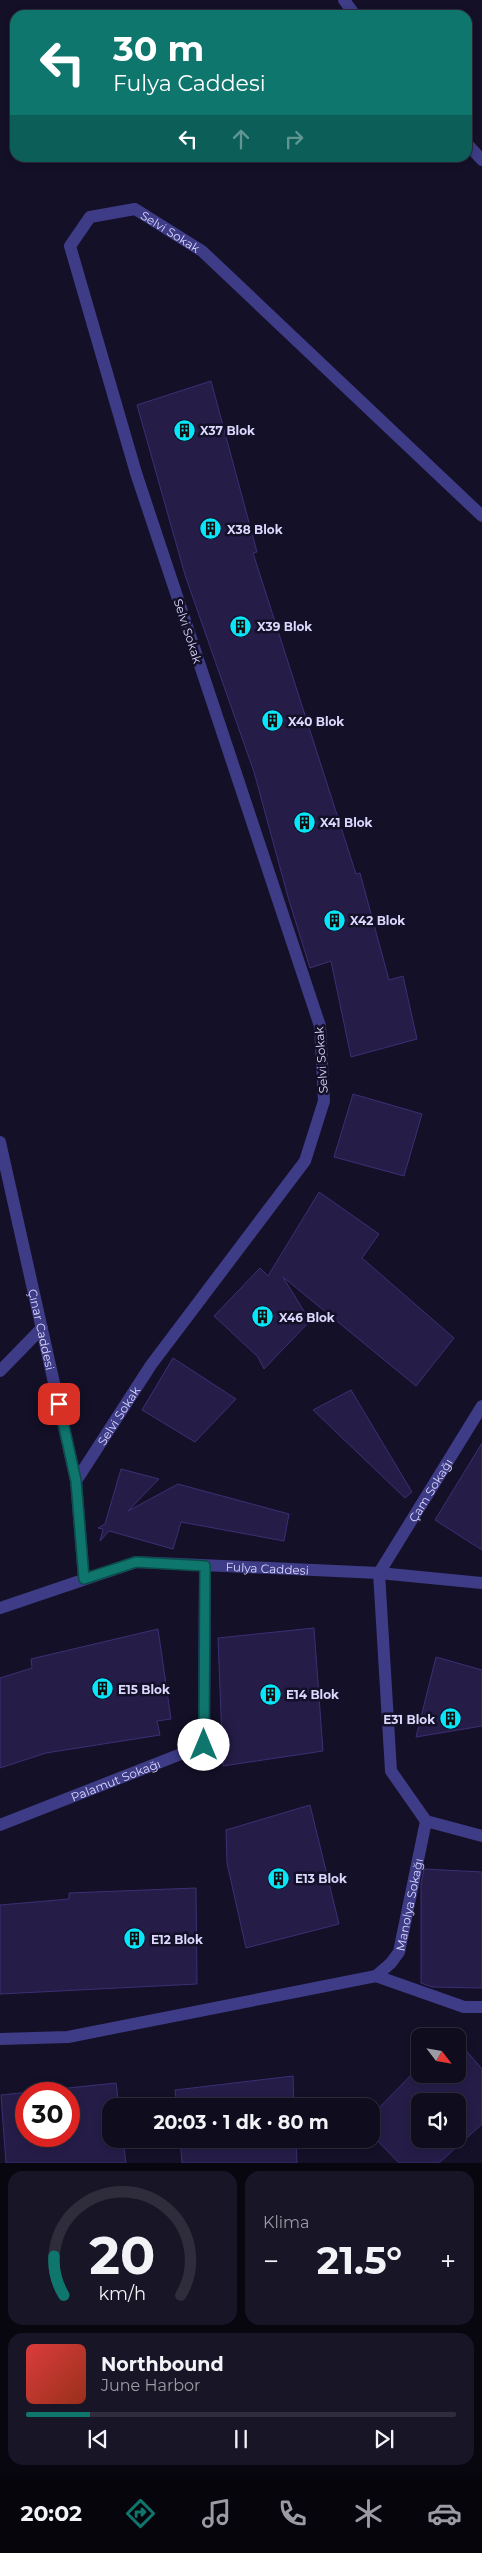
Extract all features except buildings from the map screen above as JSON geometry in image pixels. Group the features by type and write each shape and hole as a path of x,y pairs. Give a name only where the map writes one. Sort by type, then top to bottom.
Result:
{"street":[{"path":"472,149 482,160"},
{"name":"Selvi Sokak","path":"76,1481 151,1365 305,1160 324,1101 320,1026 136,473 70,246 90,217 135,209 202,251 482,516"},
{"name":"Çınar Caddesi","path":"0,1142 76,1481 84,1579"},
{"path":"0,1371 42,1328"},
{"name":"Çam Sokağı","path":"379,1573 482,1406"},
{"name":"Fulya Caddesi","path":"0,1608 136,1562 379,1573 482,1583"},
{"name":"Palamut Sokağı","path":"0,1825 204,1745 205,1566"},
{"path":"379,1573 391,1772 426,1821 482,1836"},
{"name":"Manolya Sokağı","path":"376,1976 391,1963 399,1952 426,1821"},
{"path":"0,2039 68,2037 376,1976 464,2007 482,2007"}],"place":[{"name":"X37 Blok","path":"184,430"},
{"name":"X38 Blok","path":"211,529"},
{"name":"X39 Blok","path":"241,626"},
{"name":"X40 Blok","path":"272,721"},
{"name":"X41 Blok","path":"304,822"},
{"name":"X42 Blok","path":"334,920"},
{"name":"X46 Blok","path":"263,1317"},
{"name":"E15 Blok","path":"102,1689"},
{"name":"E14 Blok","path":"270,1694"},
{"name":"E31 Blok","path":"451,1719"},
{"name":"E13 Blok","path":"279,1878"},
{"name":"E12 Blok","path":"135,1939"}],"route":[{"path":"59,1404 76,1481 84,1579 136,1562 205,1566 204,1745"}]}
